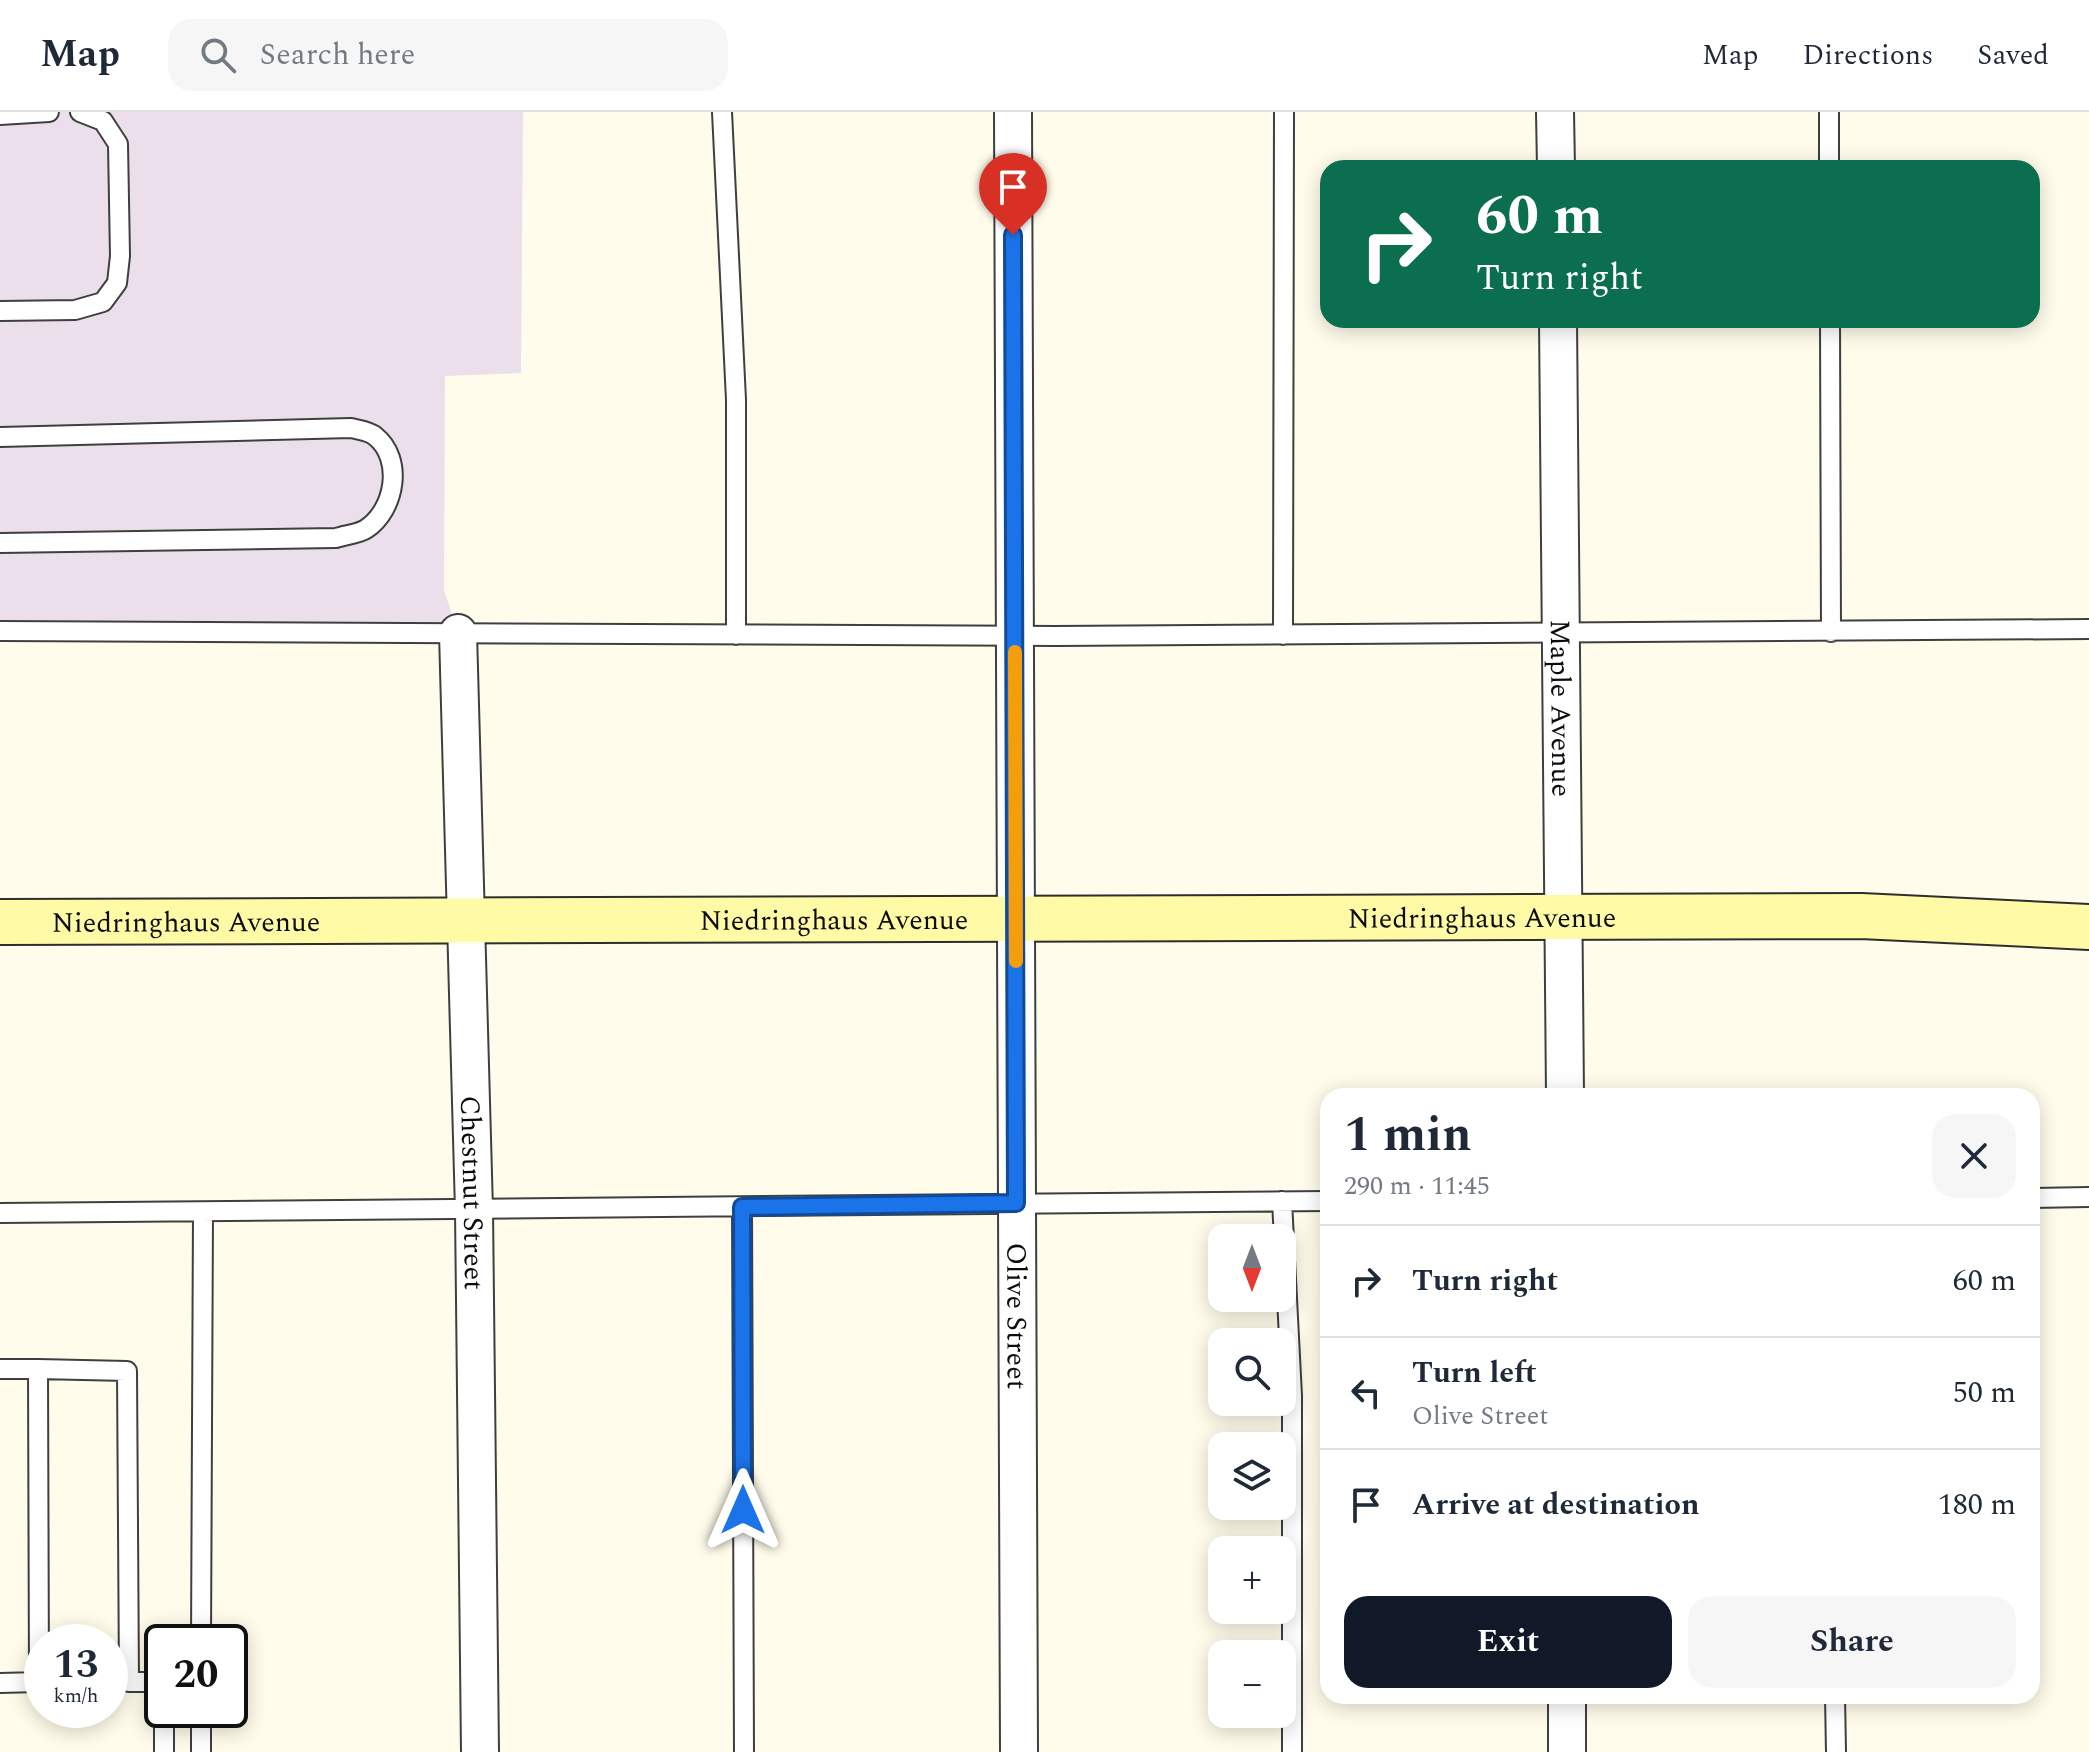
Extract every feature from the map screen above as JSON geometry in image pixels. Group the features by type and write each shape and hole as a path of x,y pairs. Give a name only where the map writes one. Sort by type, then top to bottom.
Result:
{"street":[{"name":"Olive Street","path":"1013,112 1019,1752"},
{"path":"1555,112 1556,160"},
{"name":"Maple Avenue","path":"1558,328 1565,1088"},
{"name":"Chestnut Street","path":"458,633 474,1210 480,1752"},
{"name":"Niedringhaus Avenue","path":"1861,916 2089,901"},
{"name":"Niedringhaus Avenue","path":"0,922 1564,915 1861,916 2089,927"},
{"path":"1567,1704 1567,1752"}],"lane":[{"path":"0,115 49,112"},
{"path":"0,311 75,310 103,302 117,283 120,256 118,144 103,121 80,112"},
{"path":"722,112 736,400 736,635"},
{"path":"1283,635 1284,112"},
{"path":"1829,112 1829,160"},
{"path":"1830,328 1831,632"},
{"path":"0,437 351,428 374,434 390,453 393,482 384,513 364,531 336,538 0,543"},
{"path":"0,631 1015,636 2089,629"},
{"path":"2040,1198 2089,1197"},
{"path":"1282,1201 1292,1396 1292,1752"},
{"path":"0,1213 1320,1201"},
{"path":"742,1207 744,1752"},
{"path":"201,1624 203,1212"},
{"path":"0,1369 127,1371 120,1624"},
{"path":"38,1369 40,1624"},
{"path":"0,1683 24,1682"},
{"path":"1835,1704 1836,1752"},
{"path":"164,1728 164,1752"},
{"path":"201,1728 201,1752"}],"shaded area":[{"path":"0,112 523,112 521,373 445,376 444,590 458,633 0,631"}],"slow traffic":[{"path":"1015,652 1016,961"}],"route":[{"path":"743,1510 742,1207 1016,1203 1013,235"}]}
